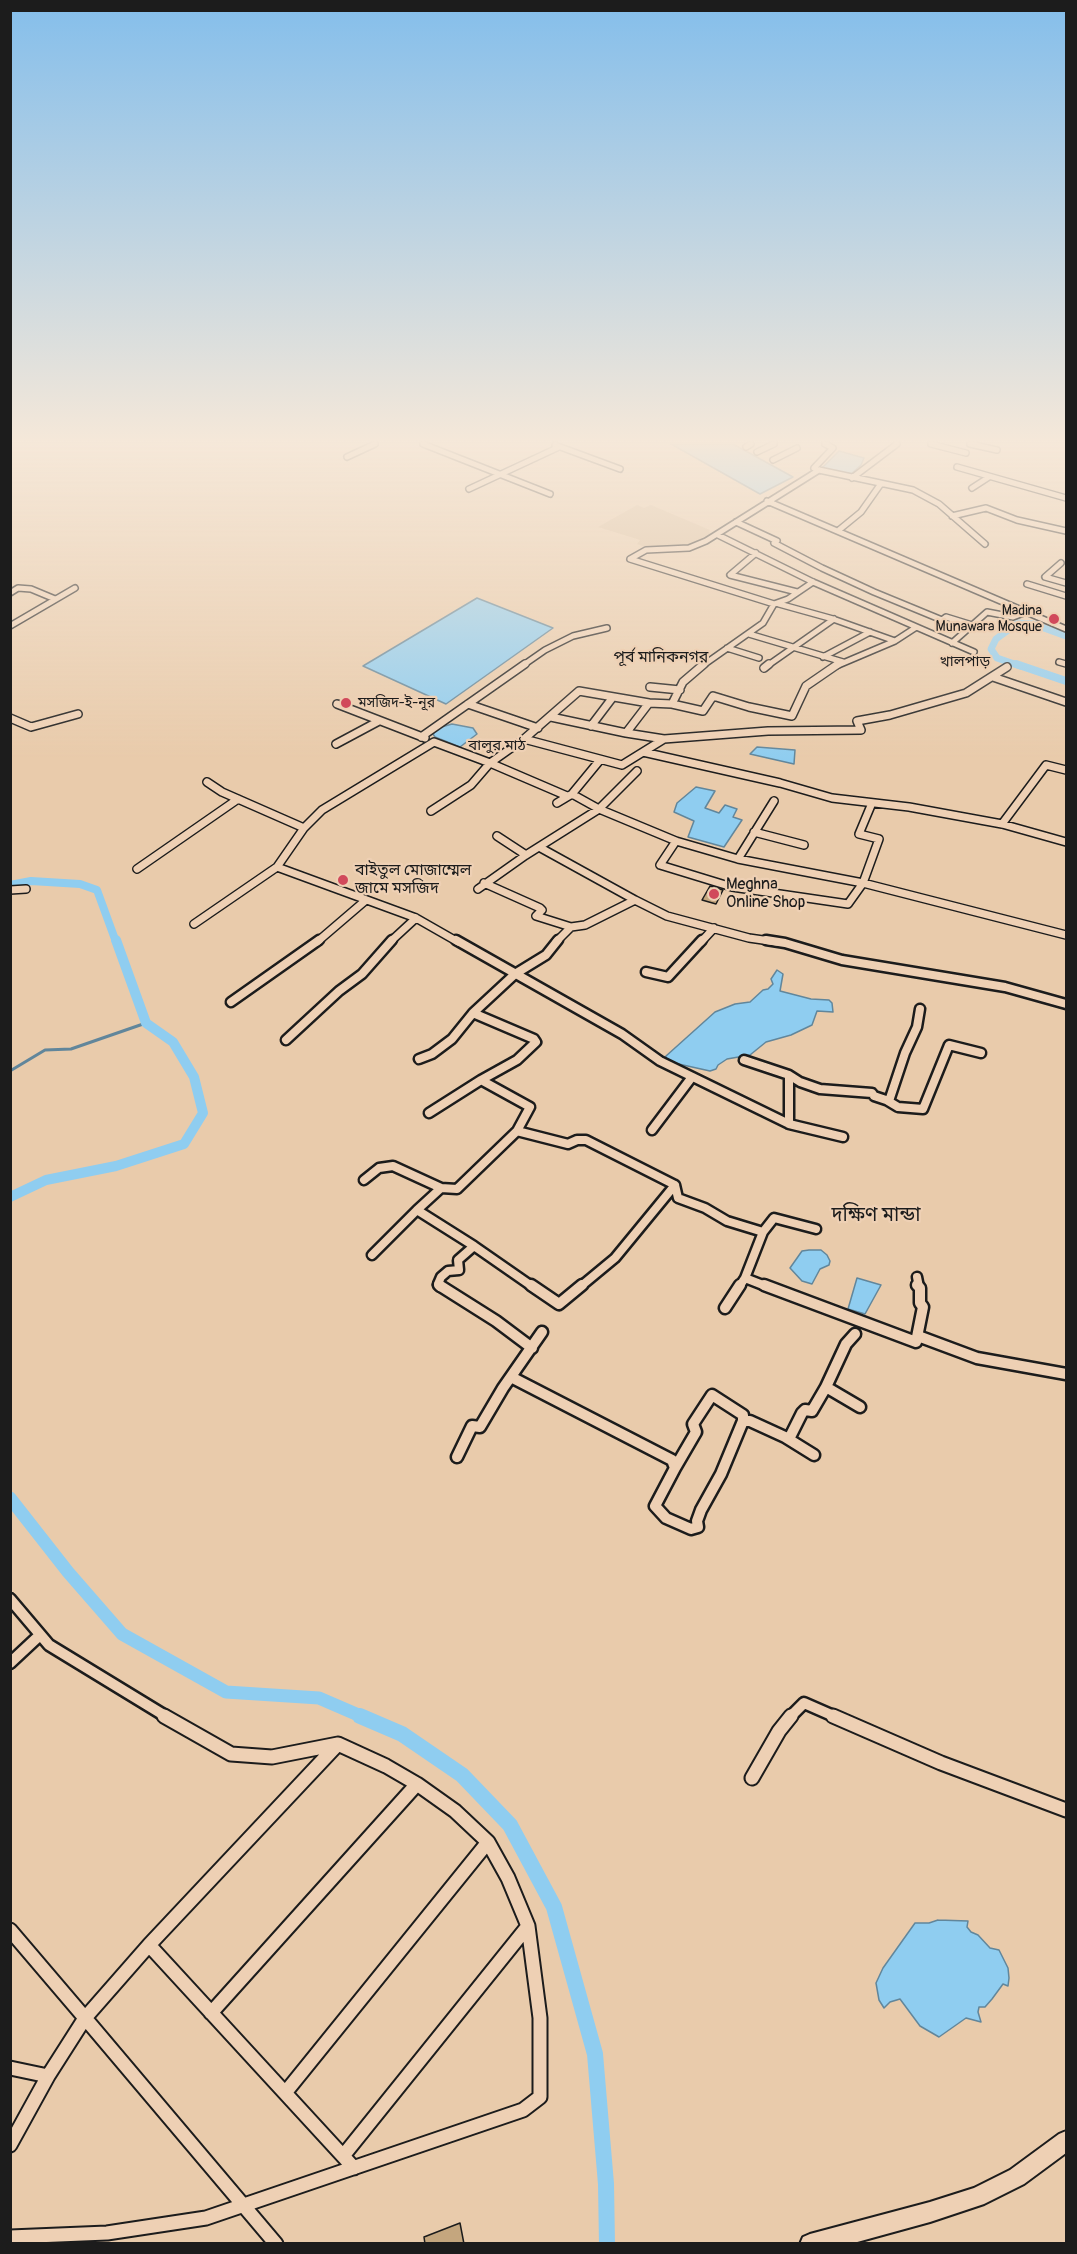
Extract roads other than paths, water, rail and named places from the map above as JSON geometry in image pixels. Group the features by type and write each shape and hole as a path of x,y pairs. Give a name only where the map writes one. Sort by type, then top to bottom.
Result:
{"street":[{"path":"663,549 646,550 630,560 834,620 895,641"},
{"path":"748,549 813,582 974,652"},
{"path":"786,549 874,592 942,620 946,617 972,625"},
{"path":"883,549 1064,628 1066,622"},
{"path":"756,553 730,575 797,592"},
{"path":"1061,563 1045,577 1066,583"},
{"path":"672,704 683,682 700,667 763,623 776,604 813,582"},
{"path":"1027,584 1066,596"},
{"path":"10,593 18,588 31,589 55,599"},
{"path":"10,626 75,588"},
{"path":"952,643 987,612 1013,617 1026,612"},
{"path":"764,668 834,620"},
{"path":"421,737 559,642 607,628"},
{"path":"431,811 471,785 489,764 538,728 579,691 613,698 672,704 703,711 713,696 749,707 792,716 806,686 844,662 895,641 915,628"},
{"path":"823,657 870,632"},
{"path":"749,634 844,662"},
{"path":"727,648 759,658"},
{"path":"1059,662 1066,664"},
{"path":"551,717 664,740 768,731 861,730 857,721 890,715 966,693 1007,667"},
{"path":"993,677 1066,702"},
{"path":"650,687 680,690"},
{"path":"591,726 613,698"},
{"path":"626,733 649,703"},
{"path":"337,704 569,795 676,841 738,859 863,883 1066,934"},
{"path":"468,704 538,728"},
{"path":"10,718 31,728 78,714"},
{"path":"336,744 379,721"},
{"path":"524,739 622,765 664,740"},
{"path":"194,924 276,867 303,828 322,810 434,742"},
{"path":"644,752 780,783 832,798 1002,824 1066,842"},
{"path":"557,803 569,795 600,760"},
{"path":"1002,824 1046,765 1066,770"},
{"path":"635,900 579,927 571,927 536,916 542,910 540,908 482,886 599,809 637,771"},
{"path":"207,782 238,799 303,828"},
{"path":"137,869 238,799"},
{"path":"738,859 774,801"},
{"path":"676,841 660,866 732,887 848,904 863,883 879,839 859,834 872,803"},
{"path":"754,832 804,845"},
{"path":"497,836 526,855"},
{"path":"539,847 667,916 749,938 784,943 842,960 1005,987 1066,1004"},
{"path":"276,867 416,918 622,1034 660,1060 692,1077 789,1124 843,1137"},
{"path":"10,890 26,890"},
{"path":"231,1002 312,946 366,900"},
{"path":"286,1040 339,991 362,974 382,949 416,918"},
{"path":"419,1059 432,1054 452,1039 473,1013 515,974 546,955 565,931 571,927"},
{"path":"646,972 668,977 714,928"},
{"path":"888,1101 917,1027 920,1009"},
{"path":"429,1113 517,1060 536,1042 473,1013"},
{"path":"744,1060 789,1075 800,1082 820,1089 872,1093 898,1107 923,1109 949,1045 981,1053"},
{"path":"789,1075 789,1124"},
{"path":"652,1130 692,1077"},
{"path":"364,1180 379,1168 393,1166 441,1188 461,1187 517,1131 531,1107 481,1080"},
{"path":"517,1131 568,1144 577,1140 586,1140 675,1185"},
{"path":"675,1185 678,1198 705,1208 727,1221 763,1232"},
{"path":"417,1210 559,1304 615,1258 675,1185"},
{"path":"372,1255 441,1188"},
{"path":"725,1308 745,1278 763,1232 774,1218 816,1229"},
{"path":"474,1246 458,1260 459,1270 448,1270 438,1284 496,1321 532,1348"},
{"path":"745,1278 916,1342 923,1307 920,1303 917,1277"},
{"path":"457,1457 472,1426 480,1427 542,1332"},
{"path":"789,1439 802,1413 805,1410 812,1411 815,1407 846,1344 855,1334"},
{"path":"918,1336 977,1358 1066,1374"},
{"path":"511,1377 672,1460 675,1468"},
{"path":"826,1387 860,1407"},
{"path":"712,1395 743,1415 743,1421 721,1474 701,1510 697,1521 698,1527 691,1528 666,1518 655,1506 675,1468 696,1432 693,1424 712,1395"},
{"path":"743,1421 750,1421 789,1439 814,1455"},
{"path":"10,1599 49,1645 121,1691 231,1754 272,1757 338,1744 386,1766 417,1784 455,1811 488,1842 508,1878 528,1926 540,2018 540,2097 523,2110 206,2218 107,2233 10,2237"},
{"path":"10,1663 40,1635"},
{"path":"752,1778 779,1731 804,1703 941,1763 1066,1810"},
{"path":"10,2145 48,2076 85,2018 338,1744"},
{"path":"211,2013 417,1784"},
{"path":"285,2093 488,1842"},
{"path":"343,2156 528,1926"},
{"path":"10,1930 276,2244"},
{"path":"150,1946 354,2168"},
{"path":"10,2068 48,2076"},
{"path":"810,2244 977,2197 1017,2177 1066,2141"}],"water":[{"path":"477,598 553,628 446,704 363,666"},
{"path":"452,724 473,728 477,734 460,747 435,737 433,734 438,728"},
{"path":"757,747 795,750 794,764 750,754"},
{"path":"696,787 715,791 705,808 719,813 725,805 737,809 733,817 742,820 724,847 688,837 694,821 674,812 677,803"},
{"path":"777,970 783,974 780,991 811,999 829,1000 832,1003 833,1012 817,1011 812,1025 791,1035 766,1042 750,1055 727,1059 716,1069 710,1071 665,1061 666,1056 715,1012 735,1004 750,1002 763,990 768,989 773,984 771,979"},
{"path":"821,1250 830,1261 829,1265 820,1269 812,1284 802,1281 790,1268 802,1251"},
{"path":"857,1278 881,1285 865,1314 848,1309"},
{"path":"938,1920 968,1921 967,1927 971,1932 978,1935 990,1948 999,1950 1008,1968 1009,1978 1008,1986 1003,1984 985,2007 979,2007 981,2022 966,2018 939,2037 920,2026 900,1999 890,2002 884,2008 879,2000 876,1983 883,1968 915,1923 929,1923"}],"waterway":[{"path":"1020,666 997,658 991,649 996,639 1018,623 1033,624 1066,636"},
{"path":"1016,664 1066,681"},
{"path":"10,885 31,881 80,884 97,890 116,942"},
{"path":"10,1197 46,1180 116,1166 184,1144 203,1113 194,1077 173,1042 146,1023 116,940"},
{"path":"10,1071 45,1050 71,1049 146,1023"},
{"path":"10,1498 68,1572 122,1634 226,1692 319,1698 363,1717"},
{"path":"360,1716 402,1734 462,1775 510,1825 554,1907 595,2054 606,2184 607,2244"}],"place":[{"name":"Madina Munawara Mosque","path":"1054,619"},
{"name":"মসজিদ-ই-নূর","path":"346,703"},
{"name":"বাইতুল মোজাম্মেল জামে মসজিদ","path":"343,880"},
{"name":"Meghna Online Shop","path":"714,894"}],"district":[{"name":"পূর্ব মানিকনগর","path":"661,658"},
{"name":"খালপাড়","path":"965,662"},
{"name":"বালুর মাঠ","path":"497,746"},
{"name":"দক্ষিণ মান্ডা","path":"876,1216"}]}
